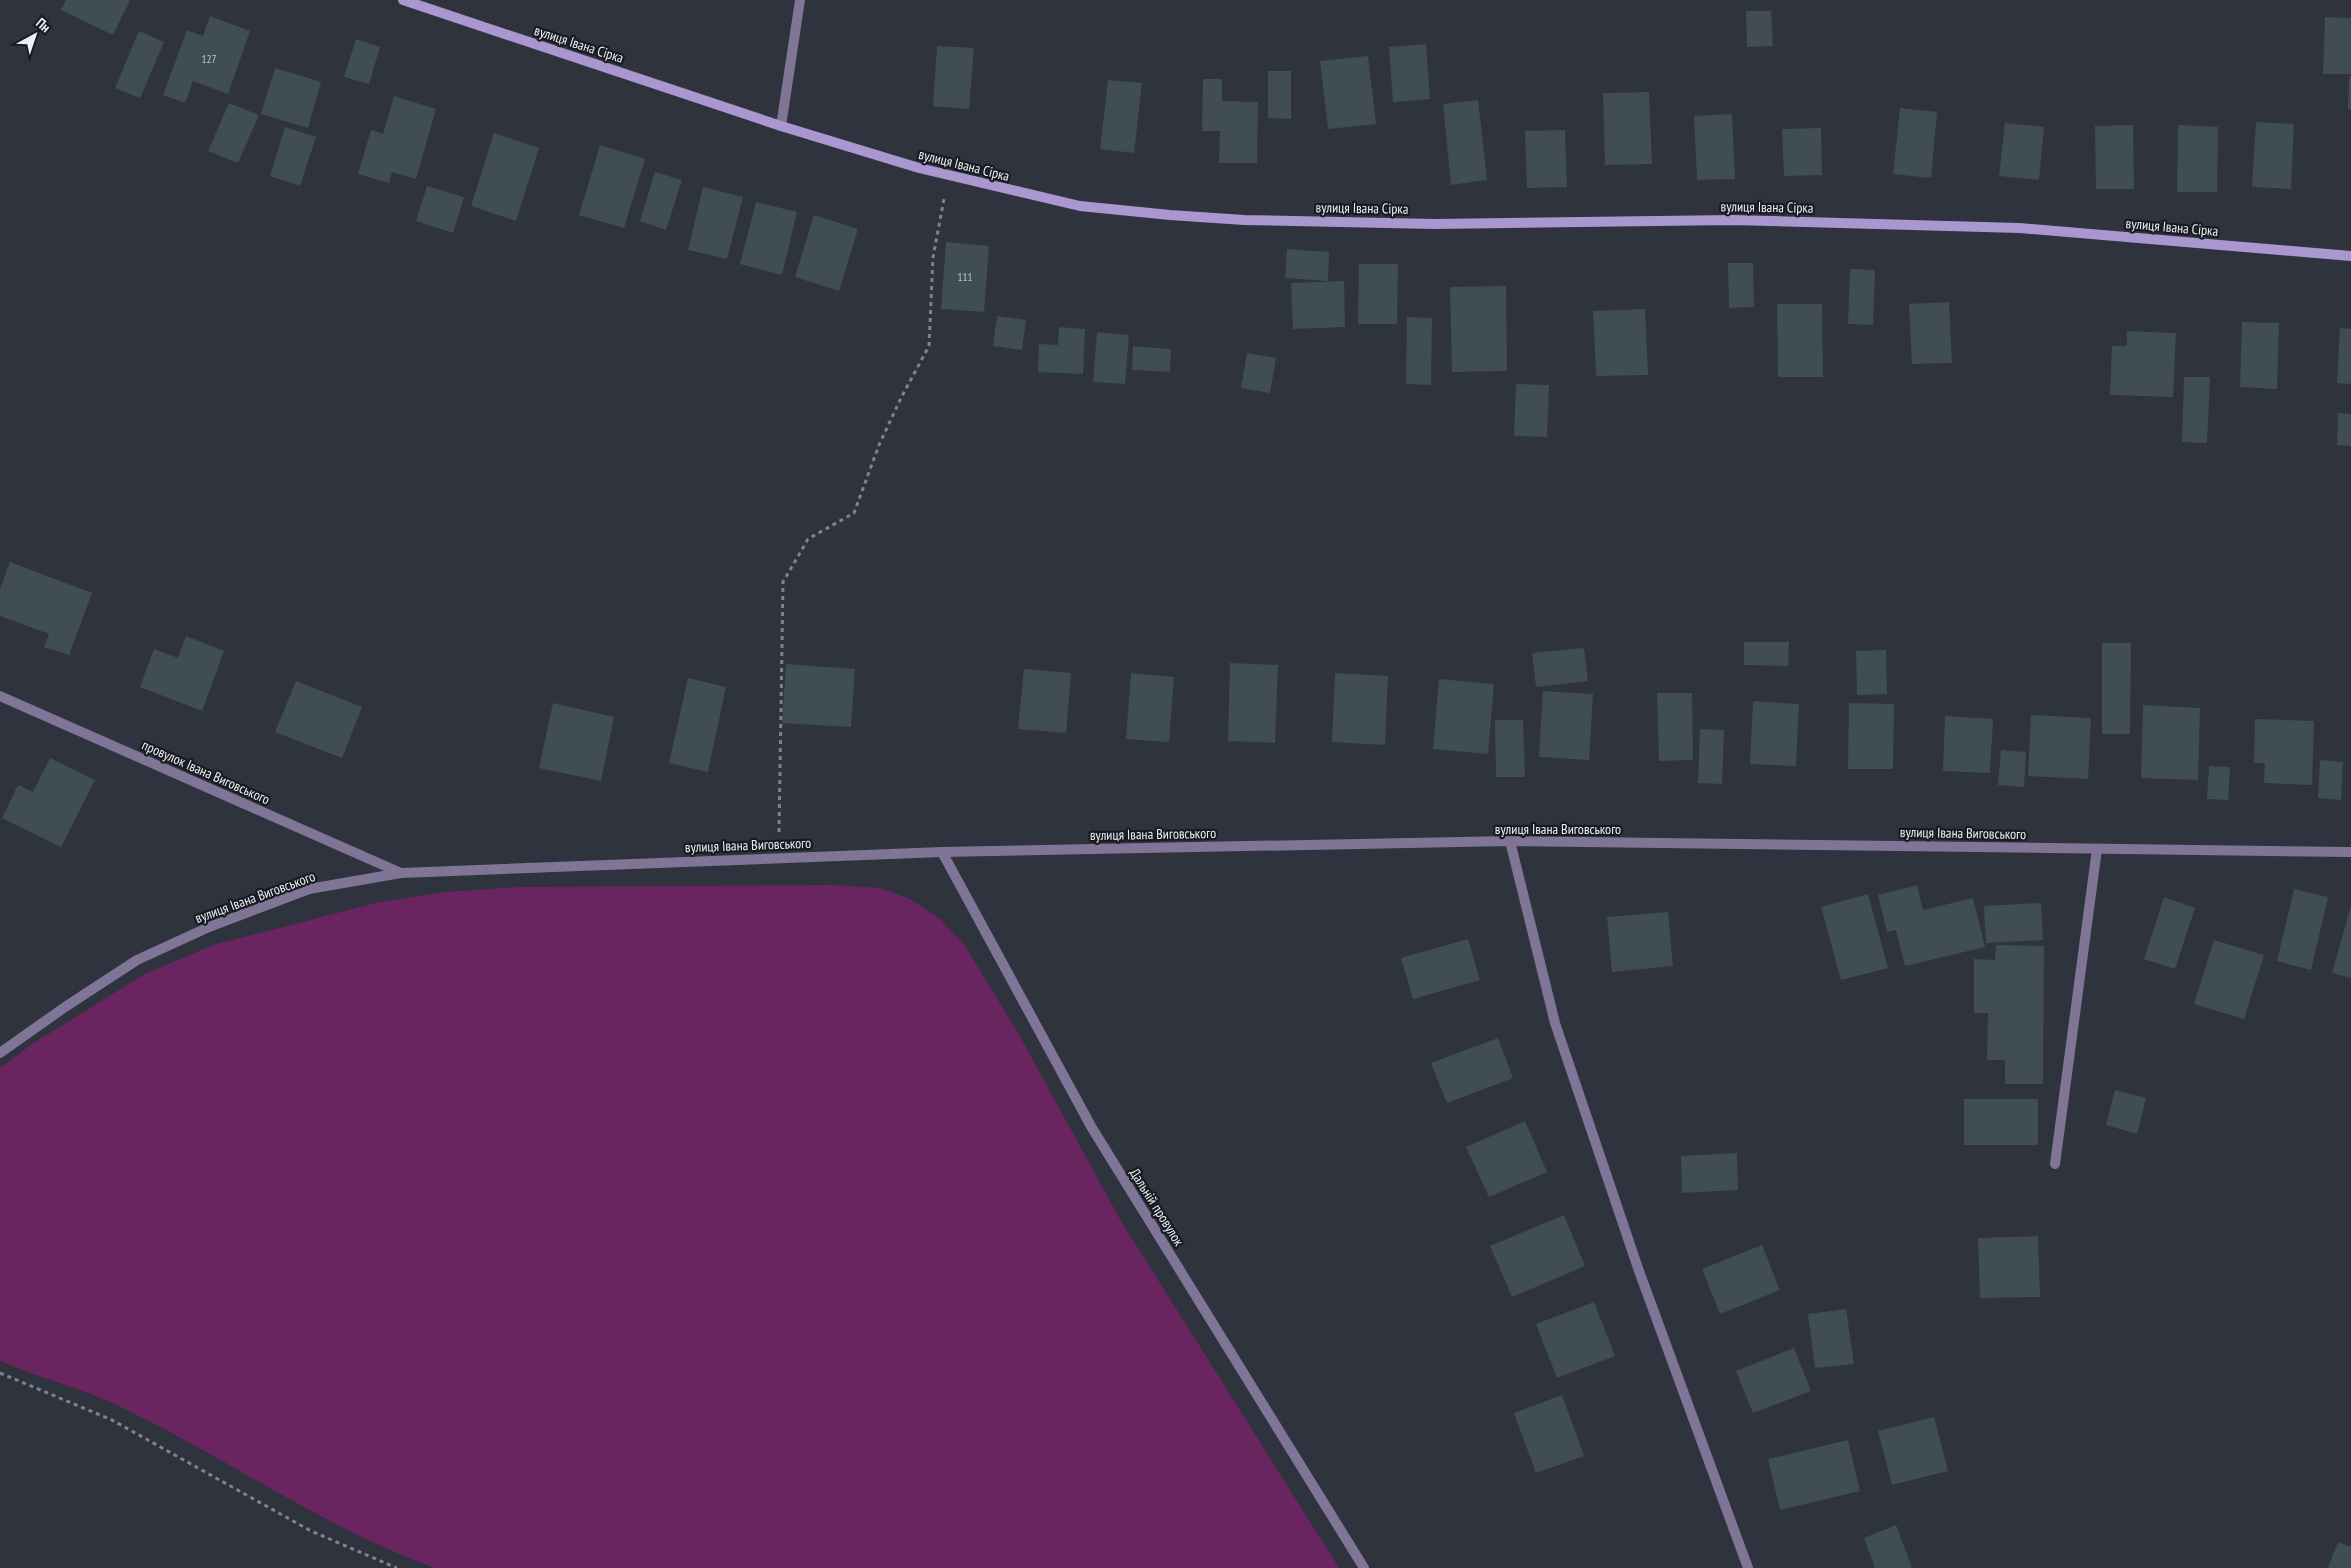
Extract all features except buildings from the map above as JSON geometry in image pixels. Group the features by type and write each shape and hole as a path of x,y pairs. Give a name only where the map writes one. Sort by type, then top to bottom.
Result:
{"street":[{"name":"вулиця Івана Сірка","path":"403,0 781,126 948,175 1080,206 1235,219 1434,224 1732,220 2019,228 2351,256"},
{"path":"781,126 800,0"},
{"name":"провулок Івана Виговського","path":"0,696 401,874"},
{"path":"1510,841 1555,1023 1639,1271 1748,1568"},
{"name":"вулиця Івана Виговського","path":"0,1053 65,1007 137,960 209,927 309,889 401,874 942,852 1510,841 2351,852"},
{"path":"2056,1164 2097,849"},
{"name":"Дальній провулок","path":"942,852 1092,1128 1364,1568"}],"path":[{"path":"780,858 783,582 808,539 854,513 879,445 901,398 929,346 933,257 948,175"},
{"path":"0,1373 112,1420 311,1530 397,1568"}],"shaded area":[{"path":"832,885 880,888 910,899 940,919 963,943 1017,1031 1121,1221 1339,1568 435,1568 394,1552 354,1533 121,1407 0,1361 0,1068 35,1042 145,974 213,945 380,902 445,892 519,887"}]}
